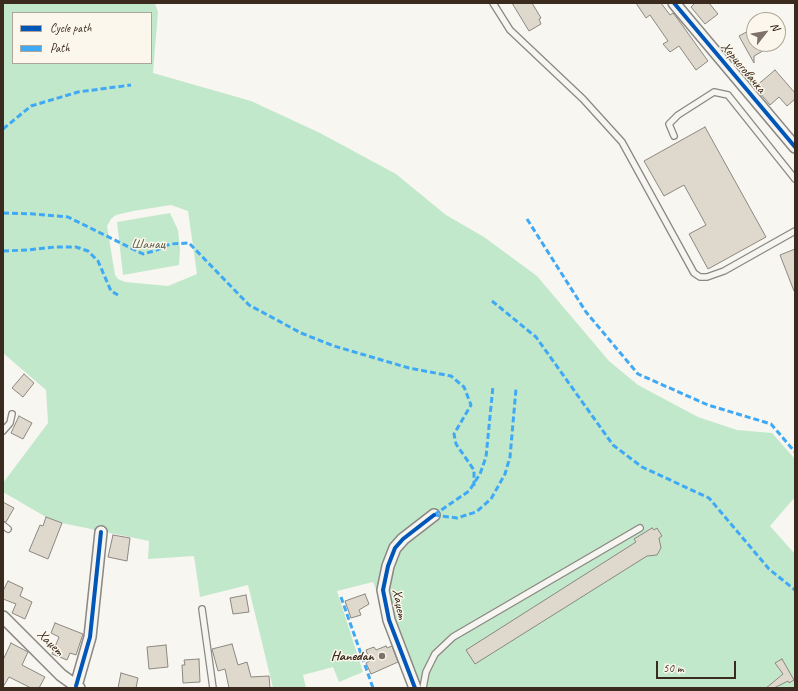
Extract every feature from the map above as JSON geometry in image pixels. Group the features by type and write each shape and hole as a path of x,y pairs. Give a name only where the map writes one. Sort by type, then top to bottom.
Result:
{"street":[{"name":"Херцеговачка","path":"674,3 795,147"},
{"name":"Хаџет","path":"415,688 389,620 384,590 388,566 395,548 403,539 434,515"},
{"path":"77,687 90,637 102,532"},
{"name":"Хаџет","path":"3,617 61,675 77,687"}],"lane":[{"path":"493,3 510,30 583,99 622,142 694,273 700,277 707,277 724,271 795,231"},
{"path":"674,136 669,124 678,116 714,92 728,95 795,179"},
{"path":"3,431 10,423 12,414"},
{"path":"423,688 426,672 435,654 453,637 640,528"},
{"path":"202,609 213,688"}],"green space":[{"path":"3,3 155,3 158,12 153,73 251,101 320,133 396,174 446,215 484,237 537,276 609,361 638,385 698,417 737,430 772,433 795,459 795,497 770,526 795,554 795,688 415,688 373,582 337,591 363,672 339,682 333,667 303,675 306,688 273,688 248,585 200,597 194,556 148,559 149,541 62,523 46,517 3,492 3,483 48,423 46,390 3,353","holes":["171,205 188,211 197,274 168,286 125,282 118,279 115,275 107,226 111,219 116,215 133,211"]},
{"name":"Шанац","path":"170,213 178,230 180,249 179,265 123,275 117,222"}],"building":[{"path":"512,3 532,3 541,18 539,19 541,24 529,31"},
{"path":"636,3 661,3 670,15 673,13 708,61 696,70 679,46 670,52 663,44 668,41 650,15 646,18"},
{"path":"695,3 709,3 718,14 705,24 691,7"},
{"path":"746,32 746,49 739,36"},
{"path":"748,52 761,52 754,56 754,63"},
{"path":"775,70 795,93 795,99 787,106 779,97 770,105 755,87"},
{"path":"705,127 766,237 708,269 689,234 706,225 684,185 664,196 644,161"},
{"path":"795,249 795,291 794,291 780,255"},
{"path":"24,374 34,383 23,397 12,388"},
{"path":"19,416 32,423 23,439 11,433"},
{"path":"3,502 14,508 6,522 3,521"},
{"path":"46,517 62,523 48,559 29,551 40,525 43,526"},
{"path":"652,528 654,530 657,528 662,536 659,538 661,548 657,555 647,556 475,664 466,650 636,542 634,539"},
{"path":"113,535 130,538 127,561 108,557"},
{"path":"8,581 23,588 20,596 32,602 25,619 12,613 16,604 3,599 3,591"},
{"path":"365,594 369,604 359,610 361,615 351,618 345,601"},
{"path":"246,595 249,612 233,614 230,598"},
{"path":"55,623 83,634 76,655 70,653 67,660 52,654 59,637 51,633"},
{"path":"11,643 28,652 22,665 45,677 39,688 31,688 9,677 3,687 3,660"},
{"path":"232,644 238,665 247,662 251,677 269,676 270,688 229,688 225,669 218,671 212,649"},
{"path":"166,645 168,667 149,669 147,647"},
{"name":"Hanedan","path":"386,646 387,648 392,646 398,662 371,674 366,663 370,661 366,650 374,647 376,650"},
{"path":"199,659 200,682 183,683 182,665 185,665 184,660"},
{"path":"782,659 794,680 789,683 788,681 774,688 766,688 783,674 775,663"},
{"path":"121,673 138,678 136,688 118,688"}],"marked path":[{"path":"3,129 31,106 78,92 131,85"},
{"path":"3,213 68,217 143,254 170,244 189,243 249,305 301,333 334,346 409,368 451,376 464,387 471,405 454,434 456,444 474,470 474,486"},
{"path":"527,219 586,312 638,374 708,405 771,424 795,452"},
{"path":"3,251 55,247 76,247 88,251 98,261 111,291 118,295"},
{"path":"492,301 536,337 613,445 642,467 709,498 769,569 795,590"},
{"path":"434,515 469,491 480,474 486,457 493,386"},
{"path":"434,515 457,518 476,512 491,499 505,474 510,457 516,389"},
{"path":"341,597 373,688"}],"cycle path":[{"path":"674,3 795,147"},
{"path":"415,688 389,620 383,590 388,566 395,548 403,539 434,515"},
{"path":"76,686 90,637 101,532"}],"place":[{"name":"Hanedan","path":"382,656"}]}
